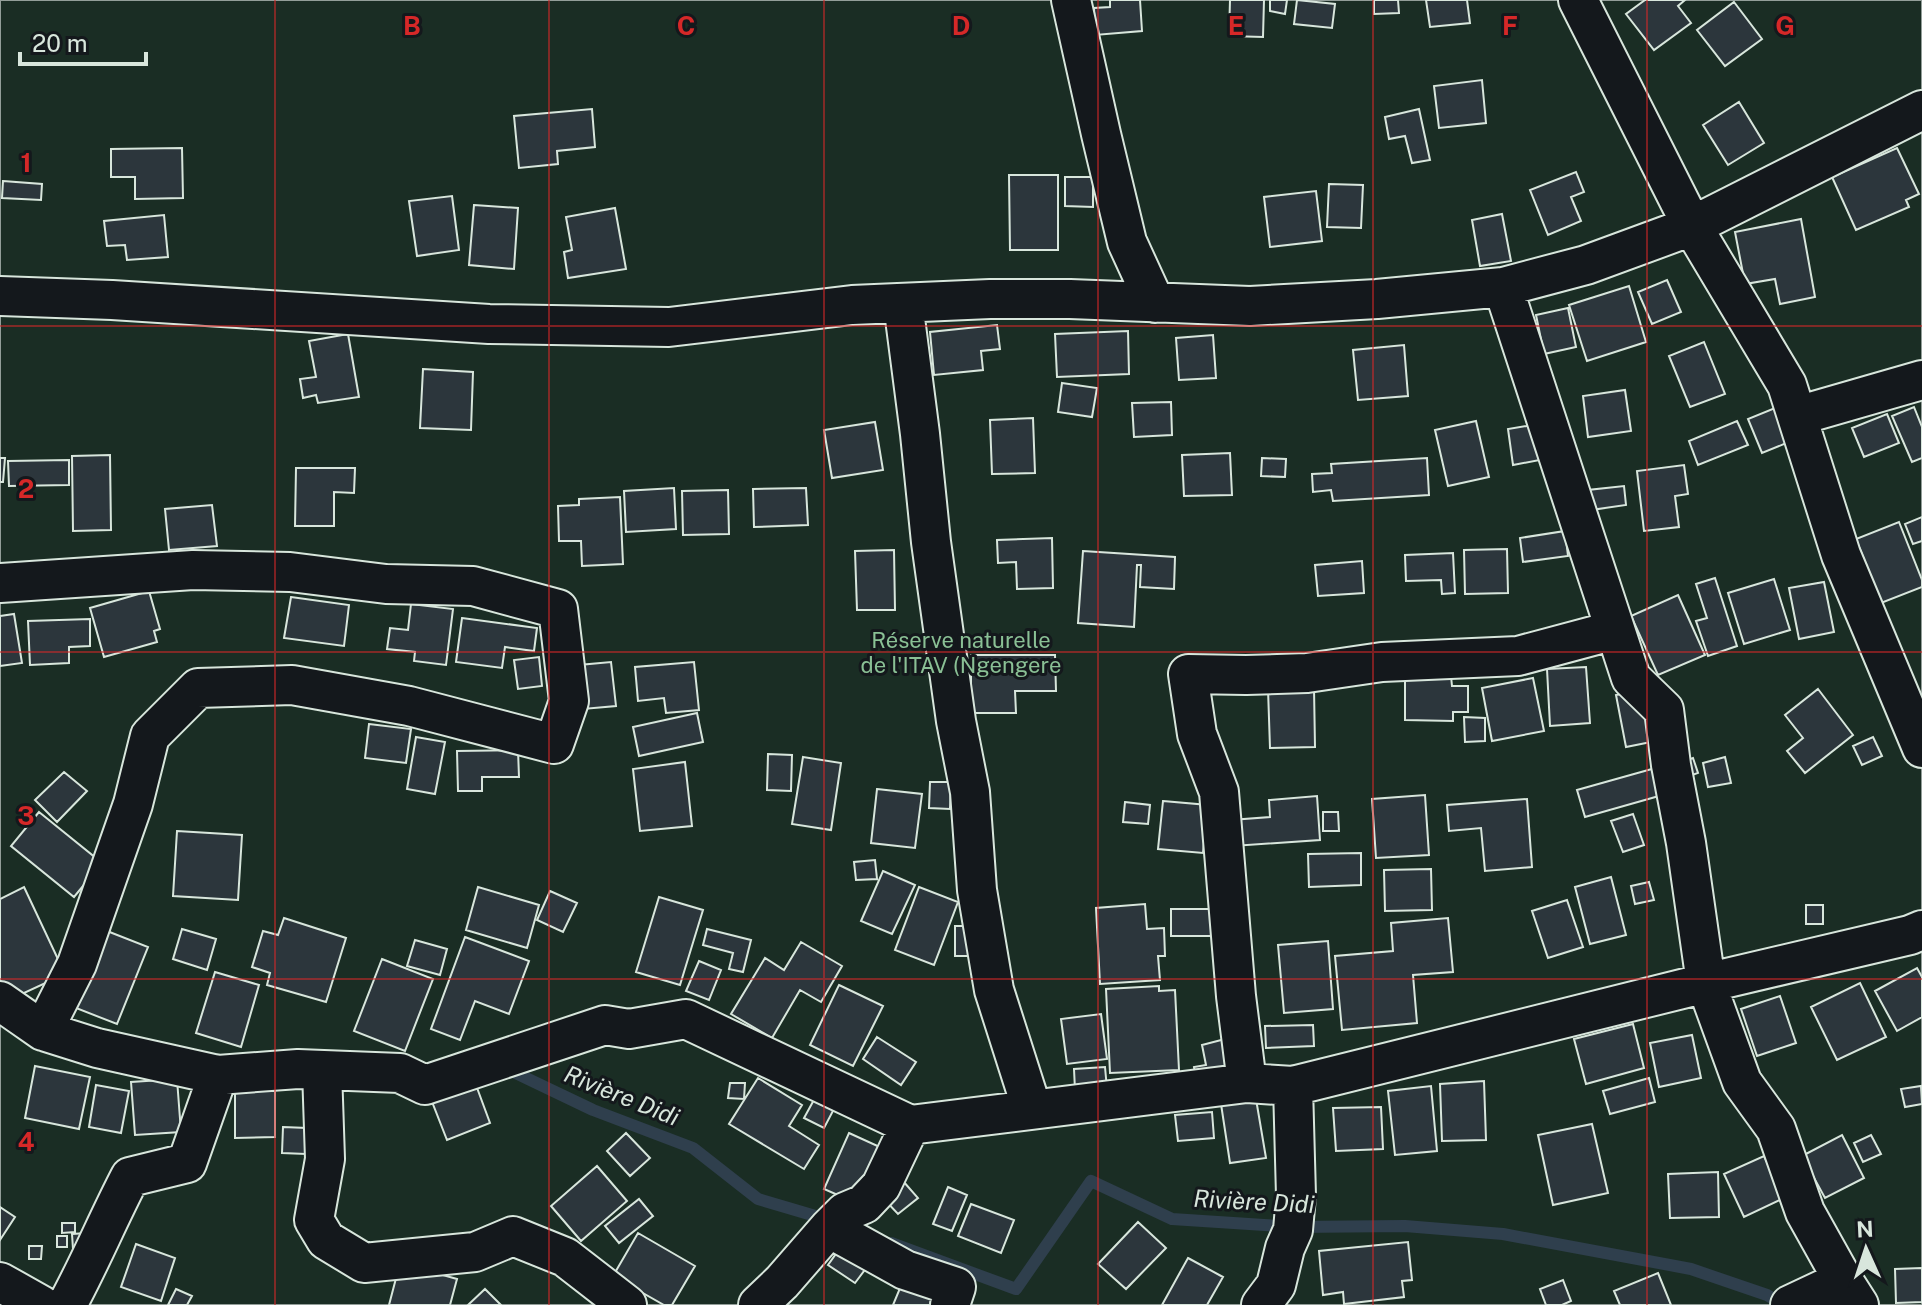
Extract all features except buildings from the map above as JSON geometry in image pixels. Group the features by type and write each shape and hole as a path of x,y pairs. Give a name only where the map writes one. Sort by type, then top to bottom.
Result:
{"street":[{"path":"1071,0 1127,242 1155,303"},
{"path":"1578,0 1692,226 1787,385 1841,555 1922,748"},
{"path":"0,296 112,300 489,324 669,327 852,305 1070,299 1250,306 1377,299 1503,287 1586,265 1692,226 1922,110"},
{"path":"1503,287 1631,678 1664,710 1706,983 1742,1082 1776,1129 1805,1212 1851,1293 1797,1302"},
{"path":"903,303 931,542 956,721 970,792 977,890 994,990 1032,1109"},
{"path":"1797,416 1922,380"},
{"path":"0,583 193,570 290,572 386,584 473,586 558,609 569,701 554,744 409,706 292,685 198,688 150,736 133,804 83,949 43,1031"},
{"path":"1247,1083 1219,792 1197,734 1188,674 1307,673 1382,662 1518,656 1615,630"},
{"path":"0,1001 43,1031 97,1048 218,1075 284,1070 400,1073 425,1085 605,1025 629,1029 686,1019 910,1125 1247,1083 1293,1086 1922,930"},
{"path":"322,1070 325,1159 314,1220 326,1240 364,1263 475,1252 513,1236 565,1257 627,1305"},
{"path":"67,1305 130,1177 187,1163 218,1075"},
{"path":"1275,1298 1285,1248 1293,1230 1296,1196 1293,1086"},
{"path":"758,1305 837,1220 864,1204 881,1186 910,1125"},
{"path":"837,1220 905,1270 956,1287 950,1305"},
{"path":"0,1282 41,1305"}],"green space":[{"name":"Réserve naturelle de l'ITAV (Ngengere","path":"0,0 1922,0 1922,1305 0,1305"}],"waterway":[{"name":"Rivière Didi","path":"505,1068 593,1110 693,1148 758,1199 829,1220"},
{"name":"Rivière Didi","path":"891,1243 1016,1289 1091,1181 1172,1219 1293,1227 1405,1226 1503,1234 1691,1269 1767,1295 1784,1305"}]}
